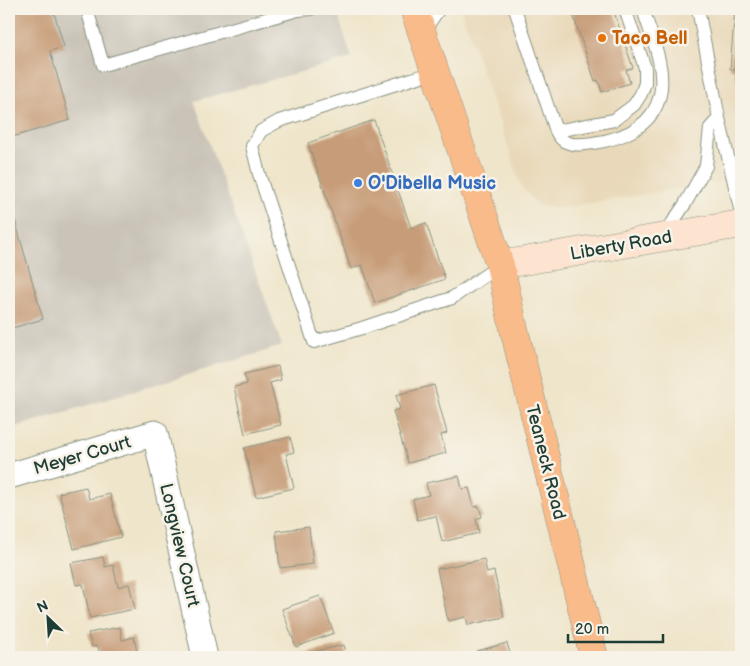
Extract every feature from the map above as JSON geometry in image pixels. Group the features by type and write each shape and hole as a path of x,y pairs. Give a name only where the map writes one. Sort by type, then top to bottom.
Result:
{"main road":[{"name":"Teaneck Road","path":"418,21 500,265 594,657"},
{"name":"Liberty Road","path":"500,265 741,224"}],"street":[{"name":"Meyer Court","path":"9,476 155,433"},
{"name":"Longview Court","path":"155,433 205,657"}],"lane":[{"path":"87,9 103,65 302,9"},
{"path":"418,21 439,9"},
{"path":"515,9 556,131 566,142 580,144 611,140 630,133 643,124 659,98 662,83 661,69 643,9"},
{"path":"556,131 614,120 634,105 641,94 645,82 645,68 624,9"},
{"path":"698,9 719,118 741,214"},
{"path":"434,72 279,121 261,131 252,146 259,174 314,342 452,298 500,265"},
{"path":"662,237 685,204 706,166 710,128 719,118"}],"shaded area":[{"path":"9,9 336,9 352,58 194,101 282,346 9,429"},
{"path":"461,9 741,9 741,178 561,208 538,205 522,188"}],"building":[{"path":"9,9 53,9 64,47 50,51 70,120 9,138"},
{"name":"Taco Bell","path":"571,9 613,9 633,68 626,70 630,83 602,92 598,80 595,81"},
{"path":"735,9 741,9 740,97 735,69 730,69"},
{"name":"O'Dibella Music","path":"374,120 411,228 426,223 445,279 375,303 362,265 351,269 308,143"},
{"path":"9,199 43,319 9,329"},
{"path":"278,366 281,380 270,383 281,425 245,434 234,387 247,384 244,374"},
{"path":"434,385 447,433 441,435 446,453 408,463 393,411 400,409 396,395"},
{"path":"290,437 294,452 286,454 294,488 256,497 244,448"},
{"path":"459,476 462,489 469,488 474,507 479,506 482,517 476,519 479,533 442,542 436,516 417,520 413,499 429,495 426,483"},
{"path":"86,487 89,499 110,494 121,537 74,549 59,493"},
{"path":"309,527 313,564 280,568 276,531"},
{"path":"103,557 105,567 113,565 118,587 129,584 135,609 90,618 83,584 76,585 71,563"},
{"path":"484,559 487,573 494,571 504,617 468,625 466,617 448,621 437,569"},
{"path":"320,596 334,633 296,647 282,609"},
{"path":"120,627 122,640 134,637 138,657 100,657 98,646 92,647 88,633"},
{"path":"507,643 511,657 479,657 477,651"},
{"path":"344,645 347,657 300,657 299,655"}],"place":[{"name":"Taco Bell","path":"602,38"},
{"name":"O'Dibella Music","path":"358,183"}]}
